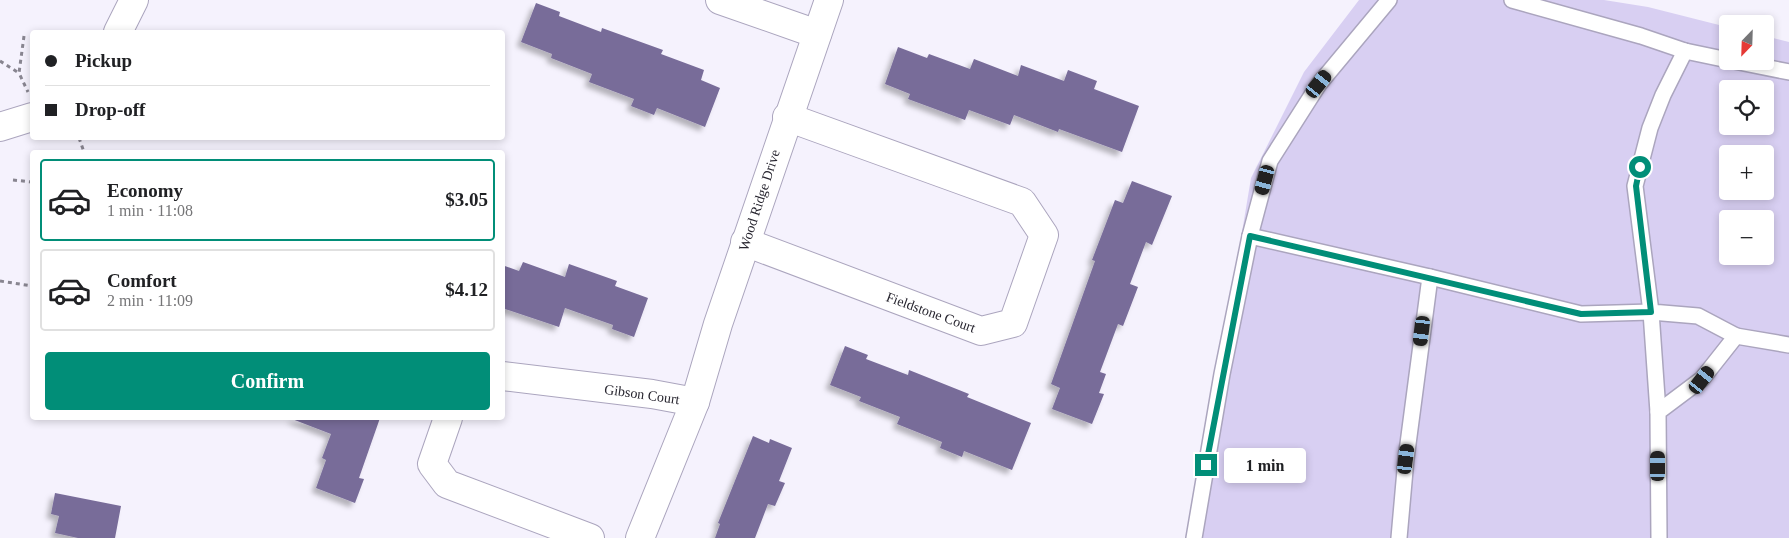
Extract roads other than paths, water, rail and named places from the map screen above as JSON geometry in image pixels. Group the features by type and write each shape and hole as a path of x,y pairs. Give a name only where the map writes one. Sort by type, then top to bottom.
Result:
{"street":[{"path":"119,30 134,0"},
{"path":"720,0 817,34"},
{"name":"Wood Ridge Drive","path":"695,402 745,242 829,0"},
{"path":"0,127 30,107"},
{"name":"Fieldstone Court","path":"745,242 981,331 1013,323 1044,235 1022,202 787,117"},
{"name":"Gibson Court","path":"505,376 652,394 695,402 640,538"},
{"path":"447,420 432,464 448,484 590,538"}],"lane":[{"path":"1194,538 1222,374 1250,236 1270,161 1319,84 1389,0"},
{"path":"1512,0 1641,36 1684,51 1719,58"},
{"path":"1659,538 1658,412 1651,312 1636,186 1650,128 1684,51"},
{"path":"1774,69 1789,72"},
{"path":"1250,236 1581,314 1651,312 1698,316 1736,336 1789,345"},
{"path":"1399,538 1406,459 1430,277"},
{"path":"1658,412 1702,380 1736,336"}]}
